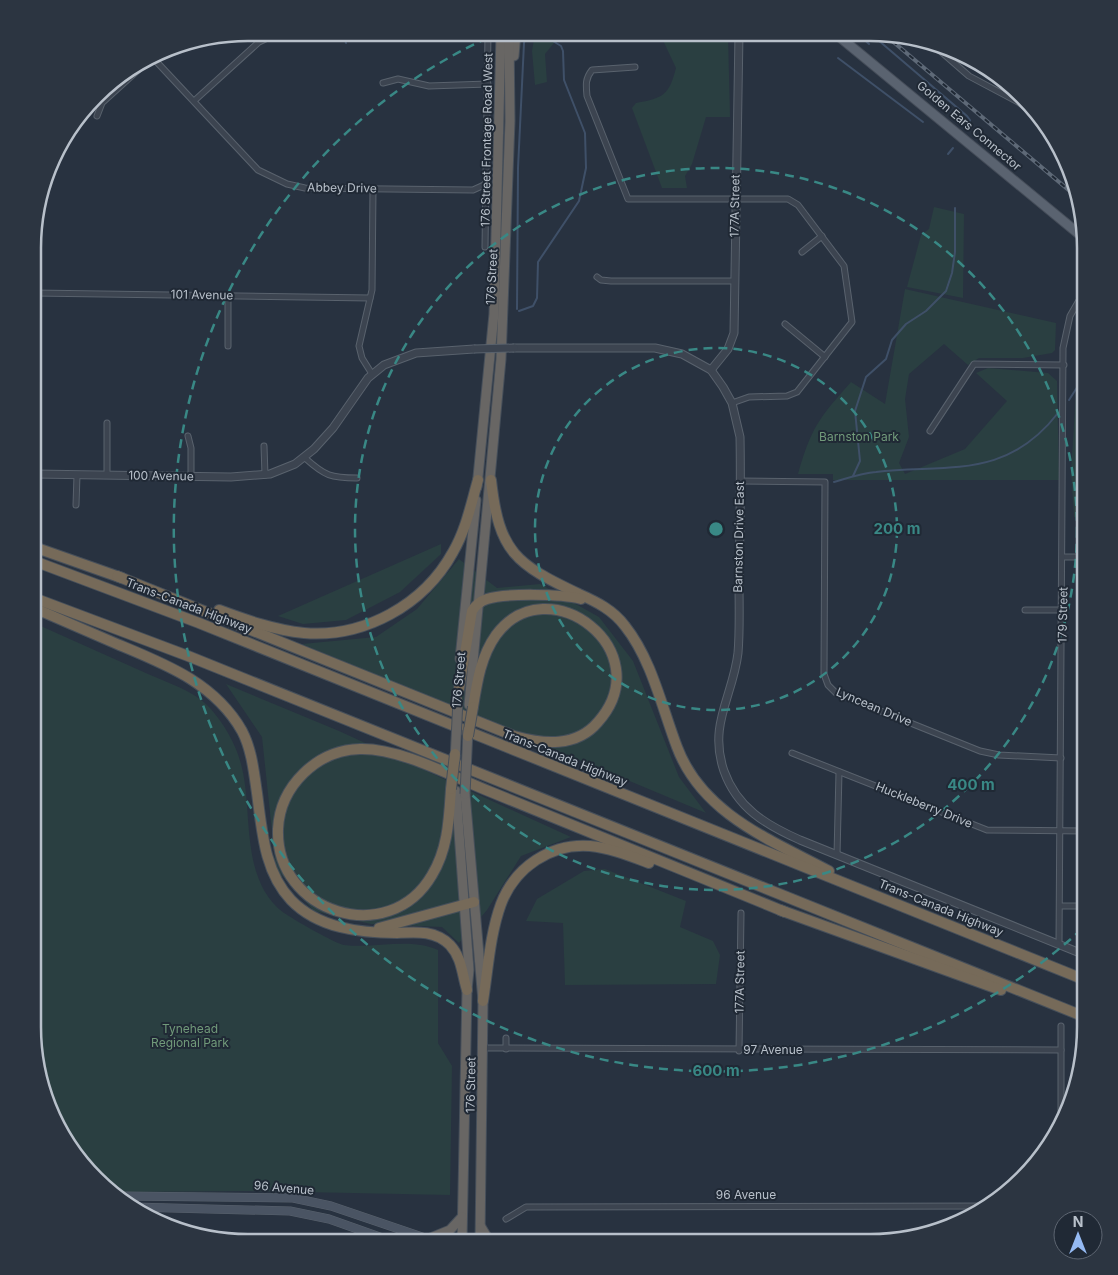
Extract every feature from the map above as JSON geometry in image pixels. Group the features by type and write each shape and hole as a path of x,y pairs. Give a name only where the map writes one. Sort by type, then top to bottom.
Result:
{"highway":[{"name":"176 Street","path":"455,754 463,617 494,314 501,41"},
{"path":"509,41 510,121"},
{"path":"510,121 515,41"},
{"name":"176 Street","path":"471,706 503,323 510,121"},
{"path":"41,549 276,628 306,633 349,629 372,623 394,612 410,602 437,576 454,551 461,535 478,480"},
{"path":"491,480 498,526 513,554 542,576 601,604 614,614 632,635 648,667 678,750 693,780 737,821 865,890"},
{"name":"Trans-Canada Highway","path":"41,564 199,623 1077,977"},
{"path":"117,576 514,736 533,742 553,743 572,739 587,732 599,721 609,707 615,689 616,672 612,654 603,638 592,626 576,616 553,610 528,613 504,627 491,643 482,665 471,706 468,736"},
{"path":"459,689 472,611 487,599 539,595 574,597 601,604"},
{"path":"41,601 188,656 1077,1015"},
{"path":"41,611 173,668 219,700 239,727 249,750 254,767 265,847 277,880 290,899 313,917 342,928 422,932 436,936 450,945 459,958 467,990"},
{"name":"176 Street","path":"468,736 457,791 483,1001 484,1048 480,1234"},
{"path":"455,754 457,791 447,835 438,864 418,894 395,909 361,916 327,908 313,900 299,887 283,859 278,829 285,800 296,781 310,768 327,757 347,751 371,750 434,769 785,912"},
{"path":"483,1001 494,929 506,892 512,882 527,867 560,848 576,846 605,848 929,966 1077,1015"},
{"name":"176 Street","path":"462,1234 470,904"},
{"path":"361,930 386,927 470,904"},
{"path":"443,1234 450,1230 462,1217"},
{"path":"480,1227 485,1234"}],"main road":[{"name":"Golden Ears Connector","path":"845,41 1076,231"},
{"name":"96 Avenue","path":"129,1196 293,1198 331,1206 414,1234"},
{"name":"96 Avenue","path":"148,1207 290,1211 329,1219 371,1234"}],"street":[{"path":"194,101 261,41"},
{"name":"176 Street Frontage Road West","path":"485,247 488,41"},
{"name":"177A Street","path":"711,370 728,349 734,333 739,41"},
{"path":"944,55 969,76 1013,99"},
{"name":"Abbey Drive","path":"158,62 251,163 266,176 287,184 305,188 477,189 484,186 487,180"},
{"path":"635,67 592,70 587,76 587,96 628,199 735,198 790,200 798,206 845,268 853,315 850,324 797,392 787,396 749,397 732,402"},
{"path":"383,83 398,79 429,86 488,84"},
{"path":"97,116 102,103 126,81"},
{"path":"372,189 373,250 370,298 359,346 362,358 372,374"},
{"path":"802,252 822,236"},
{"path":"597,276 601,280 734,281"},
{"name":"101 Avenue","path":"41,293 370,298"},
{"path":"228,296 228,346"},
{"name":"179 Street","path":"1059,945 1064,348 1070,316 1077,304"},
{"path":"785,324 825,357"},
{"name":"Barnston Drive East","path":"288,467 305,458 333,428 372,374 384,365 416,352 514,348 655,348 682,354 711,370 732,402 740,437 738,653 718,731 720,756 730,784 749,811 768,825 837,855 1077,952"},
{"path":"930,431 974,364 1064,365"},
{"path":"107,423 107,475"},
{"path":"188,436 191,448 191,476"},
{"path":"264,446 265,474"},
{"path":"305,458 327,475 335,478 357,478"},
{"name":"100 Avenue","path":"41,474 191,476 265,474 288,467"},
{"path":"76,505 77,475"},
{"name":"Lyncean Drive","path":"740,481 825,482 824,674 828,685 836,693 980,751 999,755 1061,758"},
{"path":"1063,557 1077,557"},
{"path":"1025,610 1063,610"},
{"name":"Huckleberry Drive","path":"792,753 987,830 1077,831"},
{"path":"837,855 839,772"},
{"path":"1060,906 1077,906"},
{"name":"177A Street","path":"739,1050 741,913"},
{"path":"1061,1026 1061,1106"},
{"path":"506,1038 506,1049"},
{"name":"97 Avenue","path":"484,1048 1061,1050"},
{"name":"96 Avenue","path":"506,1219 526,1207 973,1206"}],"green space":[{"path":"534,41 556,41 545,54 547,82 535,85 532,51"},
{"path":"663,41 728,41 730,117 706,117 692,164 685,176 687,188 662,188 632,108 636,103 664,94 671,84 676,68"},
{"path":"934,207 964,214 963,298 907,287 921,235 929,229"},
{"name":"Barnston Park","path":"905,289 1056,323 1055,350 1052,353 1023,358 979,358 968,365 944,344 909,374 905,399 909,437 899,463 905,474 965,449 1007,401 976,373 988,368 1048,373 1057,381 1059,480 833,480 833,474 798,474 807,445 817,424 851,382 885,404"},
{"path":"1077,378 1077,517 1074,517 1071,471"},
{"path":"441,544 441,554 400,592 346,620 303,624 278,616"},
{"path":"459,559 497,588 540,584 599,617 633,661 679,777 706,813 302,644 376,637 417,609"},
{"name":"Tynehead Regional Park","path":"41,626 181,688 196,696 210,708 230,736 240,760 245,786 254,865 260,883 270,899 284,913 339,944 356,946 415,944 438,950 438,1043 452,1066 450,1195 248,1191 123,1192 102,1173 76,1142 52,1093 45,1067 41,1027"},
{"path":"226,684 339,731 571,837 521,856 487,910 459,943 442,927 371,924 314,911 276,869 262,737"},
{"path":"605,869 686,901 680,927 713,941 720,955 716,984 565,985 563,923 526,921 537,899 584,871"}],"waterway":[{"path":"517,309 518,168 525,41"},
{"path":"519,311 533,306 537,298 538,262 579,201 586,168 585,133 564,80 563,51 561,46 553,41"},
{"path":"866,41 869,44"},
{"path":"880,42 967,116 970,120 970,126"},
{"path":"838,58 923,122"},
{"path":"958,115 970,126"},
{"path":"948,154 953,148"},
{"path":"853,476 860,461 855,411 866,377 886,359 892,340 906,324 926,311 946,291 952,273 955,252 955,208"},
{"path":"1069,400 1077,388"},
{"path":"834,482 871,473 975,465 997,459 1018,449 1038,434 1058,413"}],"railway":[{"path":"894,43 1068,190"}]}
